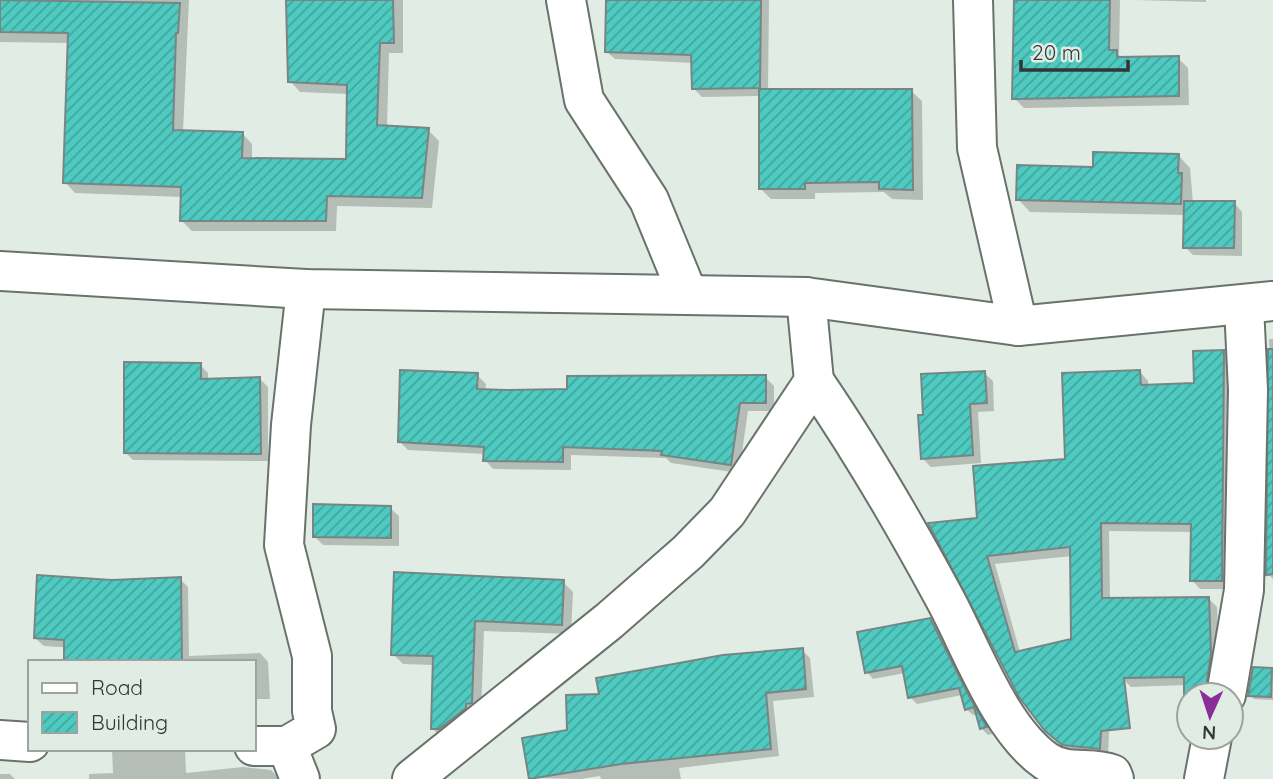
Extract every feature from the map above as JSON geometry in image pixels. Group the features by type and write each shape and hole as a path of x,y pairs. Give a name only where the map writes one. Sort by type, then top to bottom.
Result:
{"street":[{"path":"566,0 583,100 649,200 688,295"},
{"path":"973,0 977,148 1018,326"},
{"path":"0,271 306,289 806,297 1018,326 1258,303 1248,390 1244,590 1228,681"},
{"path":"280,757 316,729 312,711 312,656 284,545 291,425 306,289"},
{"path":"806,297 814,381 902,522 947,602 986,682 1014,727 1046,761 1074,771 1105,771 1112,774 1114,779"},
{"path":"412,779 524,692 688,552 727,512 814,381"},
{"path":"0,740 28,742"},
{"path":"1204,779 1209,751"}],"building":[{"path":"0,0 180,3 176,33 173,130 243,132 242,158 346,159 347,85 288,82 286,0 393,0 394,43 380,43 377,125 429,128 422,198 327,196 326,221 180,221 181,187 63,183 68,33 0,32"},
{"path":"606,0 761,0 760,88 692,89 691,55 605,52"},
{"path":"1014,0 1110,0 1109,50 1117,50 1117,57 1179,56 1179,96 1012,99"},
{"path":"759,89 912,89 913,190 879,189 879,182 805,183 805,189 759,189"},
{"path":"1093,152 1179,154 1178,173 1182,173 1181,204 1016,200 1017,165 1093,167"},
{"path":"1184,201 1235,201 1234,248 1183,248"},
{"path":"1268,349 1273,349 1273,574 1266,575"},
{"path":"1224,350 1222,581 1190,581 1191,524 1101,523 1102,598 1209,597 1211,653 1207,681 1184,681 1184,677 1124,678 1130,728 1101,731 1100,749 1062,745 1045,731 1019,697 928,523 977,518 973,466 1065,459 1062,373 1140,370 1141,385 1194,383 1193,351","holes":["1070,547 1071,639 1015,652 987,556"]},
{"path":"124,362 201,363 201,379 260,377 261,454 124,453"},
{"path":"400,370 478,373 477,389 507,390 567,389 567,376 766,375 766,403 740,403 731,465 661,455 662,451 563,447 563,462 483,461 484,447 398,442"},
{"path":"985,371 987,403 970,404 973,455 921,459 918,415 923,415 921,374"},
{"path":"313,504 391,506 391,538 313,537"},
{"path":"394,572 564,580 562,625 475,621 472,703 466,704 466,708 439,729 431,729 433,656 391,655"},
{"path":"37,575 112,580 181,577 182,660 64,660 64,640 34,638"},
{"path":"930,618 987,727 980,729 974,707 965,710 959,688 908,698 902,666 865,673 857,632"},
{"path":"803,648 806,689 766,693 771,749 621,764 529,779 522,738 567,730 566,695 599,694 596,678 723,655"},
{"path":"1253,667 1272,668 1271,697 1248,696"}]}
